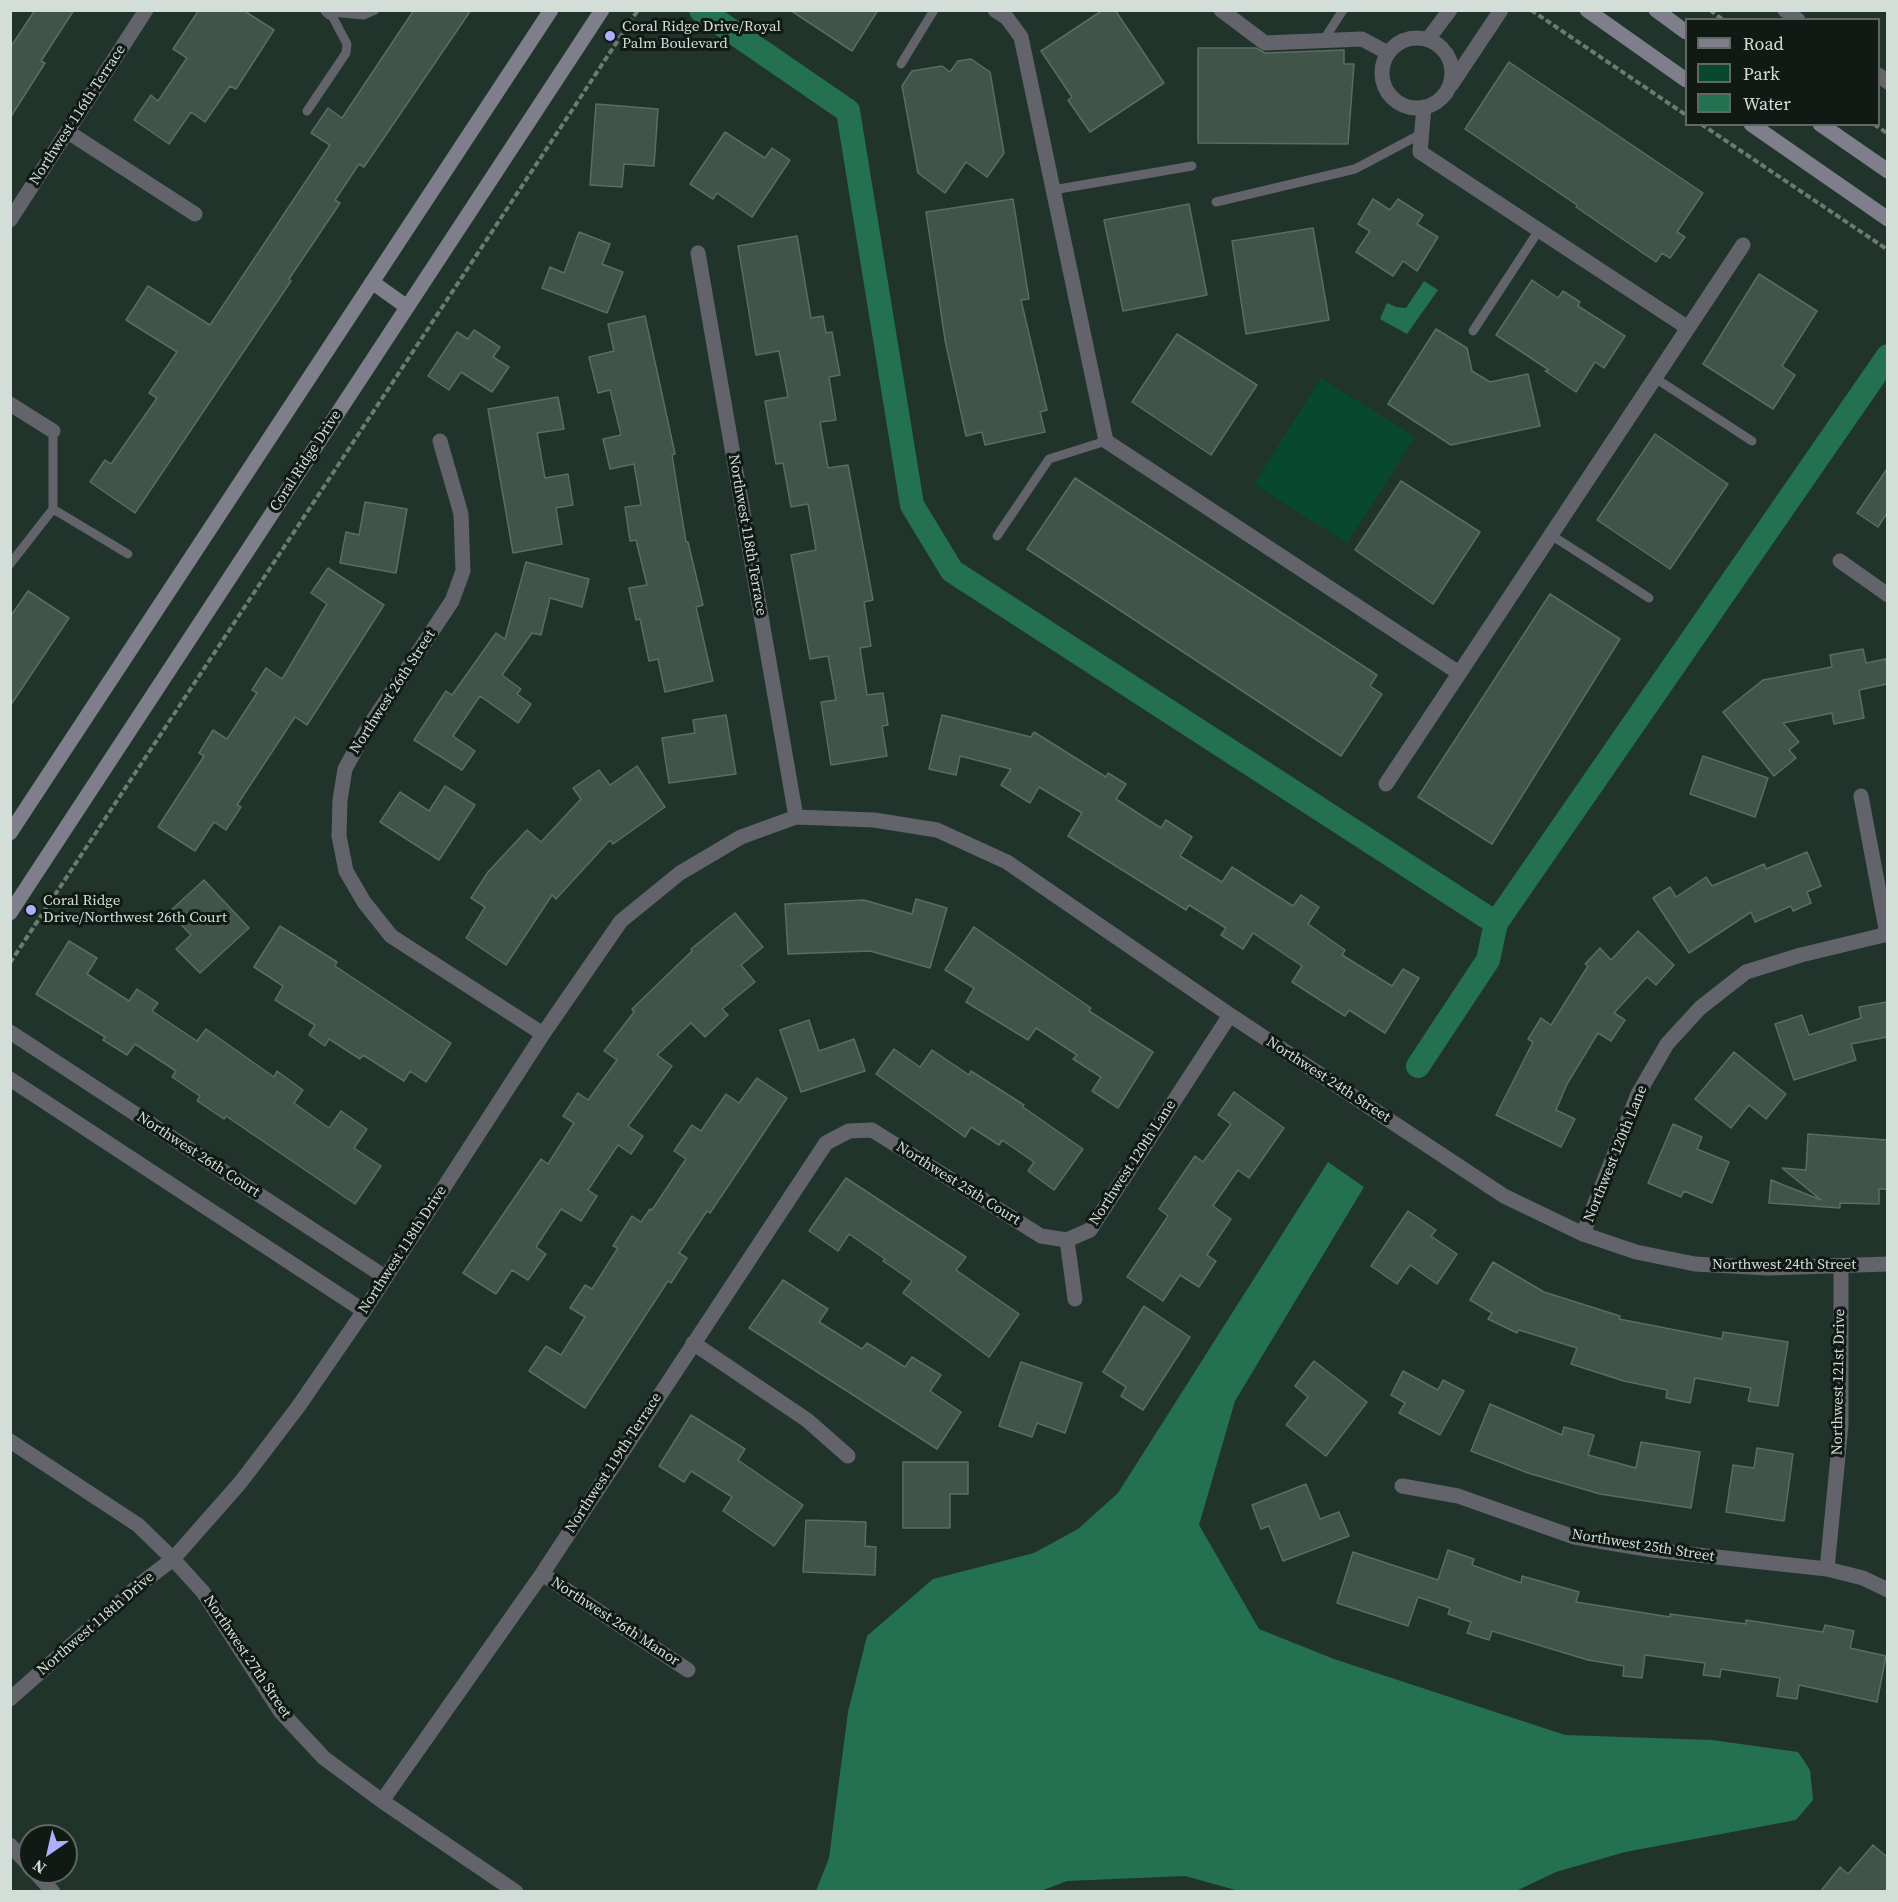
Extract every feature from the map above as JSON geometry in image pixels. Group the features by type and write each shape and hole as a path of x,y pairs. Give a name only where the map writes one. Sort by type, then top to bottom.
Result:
{"main road":[{"path":"10,833 551,10"},
{"name":"Coral Ridge Drive","path":"10,913 602,10"},
{"path":"1587,10 1685,79"},
{"path":"1656,10 1685,31"},
{"path":"1754,126 1887,219"},
{"path":"1823,126 1887,171"},
{"path":"372,282 407,307"}],"street":[{"name":"Northwest 116th Terrace","path":"10,220 146,10"},
{"path":"995,10 1007,18 1021,37 1106,441 1459,674"},
{"path":"1221,10 1265,43 1362,39 1388,53"},
{"path":"1428,39 1450,10"},
{"path":"1448,90 1452,78 1452,66 1447,54 1439,45 1428,39 1404,40 1388,53 1383,70 1386,87 1400,103 1412,107 1424,107 1435,103 1448,90 1500,10"},
{"path":"1424,107 1420,152 1688,328"},
{"path":"68,132 195,214"},
{"path":"1386,784 1743,245"},
{"name":"Northwest 118th Terrace","path":"698,253 796,817"},
{"path":"10,404 53,431"},
{"name":"Northwest 26th Street","path":"440,441 461,514 463,572 452,601 364,734 345,769 340,800 339,836 346,871 364,903 392,936 543,1034"},
{"path":"1840,561 1887,595"},
{"path":"1861,796 1887,934"},
{"name":"Northwest 24th Street","path":"796,817 874,820 937,830 1007,862 1230,1015 1504,1196 1583,1234 1636,1252 1695,1264 1768,1268 1887,1264"},
{"name":"Northwest 118th Drive","path":"10,1699 138,1585 173,1559 240,1483 298,1407 364,1311 543,1034 621,921 690,867 741,837 796,817"},
{"name":"Northwest 120th Lane","path":"1583,1234 1638,1094 1667,1044 1700,1008 1746,972 1801,955 1887,934"},
{"name":"Northwest 120th Lane","path":"1067,1240 1090,1230 1230,1015"},
{"name":"Northwest 26th Court","path":"10,1032 385,1277"},
{"path":"10,1078 364,1311"},
{"name":"Northwest 25th Court","path":"849,1131 872,1130 1041,1236 1067,1240"},
{"name":"Northwest 119th Terrace","path":"382,1801 542,1574 826,1143 849,1131"},
{"path":"1067,1240 1076,1299"},
{"name":"Northwest 121st Drive","path":"1827,1569 1841,1425 1841,1267"},
{"path":"693,1343 807,1420 848,1456"},
{"name":"Northwest 27th Street","path":"10,1441 138,1524 173,1559 203,1592 280,1711 324,1758 382,1801 516,1892"},
{"name":"Northwest 25th Street","path":"1402,1486 1458,1496 1574,1537 1652,1550 1827,1569 1863,1578 1887,1590"},
{"name":"Northwest 26th Manor","path":"542,1574 688,1670"}],"lane":[{"path":"329,11 364,15 375,10"},
{"path":"900,64 934,10"},
{"path":"1322,42 1343,10"},
{"path":"307,111 346,53 347,44 329,11"},
{"path":"1216,202 1354,169 1421,134"},
{"path":"1053,190 1191,166"},
{"path":"1473,331 1539,230"},
{"path":"1655,378 1752,441"},
{"path":"10,564 53,509 53,431"},
{"path":"997,536 1049,459 1106,441"},
{"path":"53,509 128,554"},
{"path":"1551,535 1648,598"}],"path":[{"path":"10,963 638,10"},
{"path":"1531,10 1685,114"},
{"path":"1704,126 1887,250"}],"green space":[{"path":"1321,378 1415,437 1347,543 1254,484"}],"water":[{"path":"1424,281 1438,290 1407,334 1380,319 1387,303 1406,308"},
{"path":"1328,1162 1364,1187 1235,1401 1199,1525 1259,1629 1334,1659 1565,1735 1712,1740 1798,1752 1810,1770 1813,1800 1796,1820 1625,1852 1556,1872 1516,1891 1239,1891 1185,1876 1067,1881 1038,1892 816,1891 829,1858 848,1712 867,1636 933,1579 1034,1553 1078,1529 1118,1493"}],"building":[{"path":"35,10 74,10 41,61 45,63 10,118 10,48"},
{"path":"199,10 243,10 274,30 236,89 230,86 205,122 191,112 169,144 134,120 151,95 158,101 187,58 173,49"},
{"path":"414,10 471,10 364,167 359,164 335,200 340,203 289,279 291,281 135,513 90,482 105,460 111,464 157,398 149,393 177,352 126,320 148,286 210,325 330,145 311,133 328,108 342,118"},
{"path":"790,10 878,10 852,51"},
{"path":"1103,10 1115,10 1164,83 1090,132 1068,100 1072,97 1041,51"},
{"path":"1198,48 1256,48 1265,53 1344,50 1344,64 1354,64 1348,144 1198,143"},
{"path":"971,59 990,72 1004,153 987,177 966,162 945,193 918,173 902,86 912,71 942,66 950,72 958,61"},
{"path":"1509,62 1703,193 1677,232 1685,237 1670,258 1662,253 1656,262 1465,129"},
{"path":"596,104 658,109 654,166 624,164 622,187 590,185"},
{"path":"725,132 765,158 772,148 790,160 752,217 717,193 713,199 690,184"},
{"path":"1013,199 1029,299 1021,300 1047,410 1040,412 1045,432 985,445 982,432 966,436 945,340 926,212"},
{"path":"1373,199 1390,210 1398,199 1423,215 1417,224 1438,237 1417,271 1403,261 1393,276 1356,252 1370,231 1358,224"},
{"path":"1189,204 1207,295 1123,311 1104,220"},
{"path":"1313,228 1329,320 1246,334 1232,241"},
{"path":"579,232 610,244 602,264 623,272 607,313 542,288 550,267 564,273"},
{"path":"797,236 811,318 823,316 826,333 832,332 840,375 829,377 836,420 820,422 828,468 848,465 873,600 864,602 871,646 860,648 867,695 883,693 888,725 882,726 887,756 831,765 821,702 836,700 828,656 810,659 791,555 816,550 808,504 791,507 783,463 776,464 765,401 788,397 779,351 756,355 738,246"},
{"path":"1759,274 1817,311 1782,366 1795,375 1773,409 1703,364"},
{"path":"1532,280 1558,298 1563,291 1580,302 1578,306 1625,336 1604,368 1595,362 1576,392 1545,371 1549,370 1496,335"},
{"path":"645,316 675,454 672,455 686,542 688,542 703,605 696,607 713,681 665,692 658,659 649,661 640,619 636,620 629,588 647,585 636,540 630,541 625,507 641,505 634,464 610,469 603,439 621,435 610,390 598,393 589,357 614,351 608,324"},
{"path":"1436,329 1467,348 1472,371 1490,382 1528,374 1540,426 1451,445 1388,404"},
{"path":"474,330 500,347 493,357 509,367 492,392 461,372 449,390 428,376 457,332 468,339"},
{"path":"1177,334 1257,385 1211,455 1132,402"},
{"path":"558,397 564,429 537,433 545,478 568,474 573,505 556,508 562,544 513,553 488,409"},
{"path":"1655,434 1728,484 1670,569 1597,520"},
{"path":"1887,469 1887,513 1878,527 1857,513"},
{"path":"1075,478 1377,675 1370,686 1382,694 1341,756 1027,549"},
{"path":"1401,481 1480,532 1433,604 1355,550"},
{"path":"365,502 407,509 396,573 340,563 346,532 359,535"},
{"path":"526,562 589,579 582,607 550,598 541,635 532,633 502,675 521,689 517,694 531,704 518,723 480,696 453,736 475,751 462,770 414,740 446,691 452,695 496,633 505,639"},
{"path":"328,568 384,605 307,725 295,717 237,805 241,807 226,830 214,822 195,851 158,827 204,756 199,753 213,730 227,739 257,693 252,690 266,668 282,679 327,604 311,593"},
{"path":"28,591 69,618 10,706 10,617"},
{"path":"1550,594 1620,639 1492,844 1418,797"},
{"path":"1863,649 1866,663 1886,659 1887,669 1887,684 1859,690 1864,718 1834,724 1832,713 1783,723 1799,742 1789,750 1796,758 1774,776 1723,712 1763,680 1832,667 1830,655"},
{"path":"726,715 736,774 669,783 662,738 695,733 693,720"},
{"path":"942,715 1031,737 1034,732 1106,777 1108,773 1126,784 1116,799 1161,828 1166,820 1192,837 1180,856 1222,882 1232,867 1293,906 1301,895 1319,907 1308,924 1345,950 1342,955 1392,986 1403,969 1419,978 1385,1033 1349,1010 1345,1016 1292,982 1302,966 1253,933 1243,949 1221,935 1226,928 1189,905 1186,910 1068,836 1082,813 1039,787 1030,803 1001,785 1011,769 960,756 956,775 929,769"},
{"path":"1703,756 1768,778 1755,817 1690,794"},
{"path":"637,766 665,807 613,844 610,840 556,899 552,895 506,965 466,938 485,907 471,898 488,872 527,830 541,842 581,799 573,788 599,770 610,785"},
{"path":"445,786 475,805 439,860 380,822 400,792 429,811"},
{"path":"1807,852 1821,886 1807,892 1811,903 1793,911 1791,906 1755,922 1751,912 1689,953 1653,898 1670,887 1676,897 1706,877 1712,886 1764,864 1766,869"},
{"path":"204,880 249,928 200,973 176,949 191,935 169,912"},
{"path":"916,899 947,908 930,968 870,951 788,954 785,904 864,900 912,914"},
{"path":"735,913 763,947 741,965 755,982 722,1009 728,1015 705,1037 691,1023 657,1055 672,1066 628,1126 643,1136 631,1154 618,1145 588,1190 597,1196 581,1221 561,1209 536,1247 546,1254 528,1280 512,1270 496,1294 463,1273 541,1159 548,1164 574,1123 563,1116 578,1093 588,1100 617,1060 604,1051 634,1012 632,1009 692,951 691,949"},
{"path":"280,926 337,962 335,966 451,1043 426,1082 410,1071 404,1081 363,1055 360,1059 329,1039 325,1046 309,1035 315,1025 275,1000 283,986 254,967"},
{"path":"974,927 1091,1008 1089,1011 1153,1052 1118,1108 1092,1091 1101,1077 1073,1059 1077,1055 1036,1028 1028,1040 966,1002 974,988 945,970"},
{"path":"1638,931 1674,965 1656,985 1647,977 1614,1013 1625,1020 1611,1041 1598,1033 1567,1084 1556,1110 1575,1119 1561,1147 1496,1115 1533,1042 1528,1039 1541,1018 1551,1025 1588,966 1585,964 1600,948 1611,960"},
{"path":"69,941 97,958 87,974 129,1001 137,989 158,1003 152,1011 197,1041 206,1029 274,1077 277,1071 303,1090 294,1103 329,1128 341,1111 367,1129 354,1148 381,1166 355,1204 226,1116 224,1119 197,1101 200,1096 172,1077 176,1071 135,1044 127,1055 103,1040 105,1037 36,994"},
{"path":"1887,1002 1887,1037 1851,1044 1856,1060 1794,1080 1775,1024 1802,1015 1809,1035 1861,1018 1859,1007"},
{"path":"809,1020 819,1051 854,1039 865,1071 801,1092 780,1030"},
{"path":"894,1049 920,1067 932,1050 969,1075 971,1071 1024,1105 1023,1107 1083,1149 1054,1190 1028,1171 1034,1162 1002,1140 999,1145 971,1127 965,1137 876,1074"},
{"path":"1734,1052 1786,1094 1766,1119 1749,1105 1731,1128 1695,1099"},
{"path":"757,1078 787,1098 710,1213 707,1211 679,1253 687,1258 671,1283 668,1281 585,1408 529,1371 546,1346 561,1355 585,1317 570,1308 585,1285 592,1289 618,1248 613,1246 632,1216 641,1222 650,1209 652,1210 686,1159 674,1151 692,1125 701,1131 726,1094 739,1103"},
{"path":"1234,1092 1284,1128 1249,1178 1238,1170 1213,1206 1231,1219 1207,1255 1216,1261 1199,1287 1180,1275 1163,1301 1127,1277 1168,1216 1159,1209 1195,1156 1203,1162 1231,1124 1218,1115"},
{"path":"1673,1124 1702,1137 1697,1149 1729,1162 1712,1203 1684,1191 1681,1197 1648,1183"},
{"path":"1808,1134 1887,1140 1887,1189 1879,1189 1879,1204 1840,1203 1840,1208 1769,1203 1771,1180 1821,1200 1782,1168 1806,1170"},
{"path":"846,1178 966,1257 956,1270 1019,1314 989,1357 903,1293 912,1281 883,1261 885,1259 849,1234 838,1251 809,1231"},
{"path":"1408,1211 1436,1230 1431,1236 1457,1254 1437,1284 1410,1265 1397,1284 1371,1266"},
{"path":"1493,1262 1544,1292 1620,1316 1619,1319 1722,1339 1723,1332 1788,1342 1778,1406 1748,1401 1751,1388 1695,1378 1690,1403 1666,1398 1667,1390 1624,1381 1571,1364 1577,1348 1519,1330 1517,1333 1488,1319 1492,1313 1470,1300"},
{"path":"783,1280 828,1309 819,1322 862,1349 867,1343 905,1367 912,1357 941,1375 930,1391 961,1412 937,1449 749,1328"},
{"path":"1144,1306 1190,1337 1143,1410 1121,1396 1126,1387 1103,1372"},
{"path":"1314,1361 1367,1402 1326,1456 1286,1425 1308,1397 1295,1386"},
{"path":"1021,1362 1082,1383 1065,1433 1037,1423 1032,1437 999,1426"},
{"path":"1403,1371 1438,1390 1443,1380 1464,1391 1440,1435 1399,1413 1405,1403 1391,1395"},
{"path":"1490,1404 1562,1435 1564,1427 1594,1435 1588,1455 1636,1468 1641,1442 1700,1452 1691,1508 1600,1494 1528,1473 1471,1451"},
{"path":"691,1415 745,1449 738,1460 803,1505 774,1546 723,1511 732,1497 691,1471 684,1482 659,1466"},
{"path":"1757,1448 1793,1454 1784,1521 1726,1512 1733,1465 1754,1468"},
{"path":"903,1462 968,1462 968,1494 950,1494 950,1528 903,1528"},
{"path":"1306,1484 1320,1519 1339,1512 1349,1536 1283,1561 1269,1526 1261,1529 1252,1505"},
{"path":"806,1520 866,1522 865,1546 876,1547 875,1575 803,1572"},
{"path":"1448,1550 1474,1559 1472,1565 1521,1583 1522,1576 1579,1592 1576,1602 1670,1617 1670,1614 1746,1624 1746,1620 1823,1632 1825,1625 1854,1631 1850,1648 1886,1656 1877,1702 1799,1685 1797,1699 1777,1696 1780,1678 1721,1669 1720,1677 1703,1675 1705,1663 1645,1655 1642,1678 1623,1676 1624,1666 1588,1660 1492,1631 1489,1640 1467,1633 1471,1622 1448,1614 1450,1608 1418,1597 1408,1626 1337,1603 1353,1552 1438,1580"},
{"path":"1873,1845 1887,1857 1887,1892 1820,1892 1840,1867 1848,1874"}],"waterway":[{"path":"701,10 848,111 912,505 952,571 1496,923 1888,356"},
{"path":"1418,1066 1488,960 1496,923"}],"place":[{"name":"Coral Ridge Drive/Royal Palm Boulevard","path":"610,36"},
{"name":"Coral Ridge Drive/Northwest 26th Court","path":"31,910"}]}
